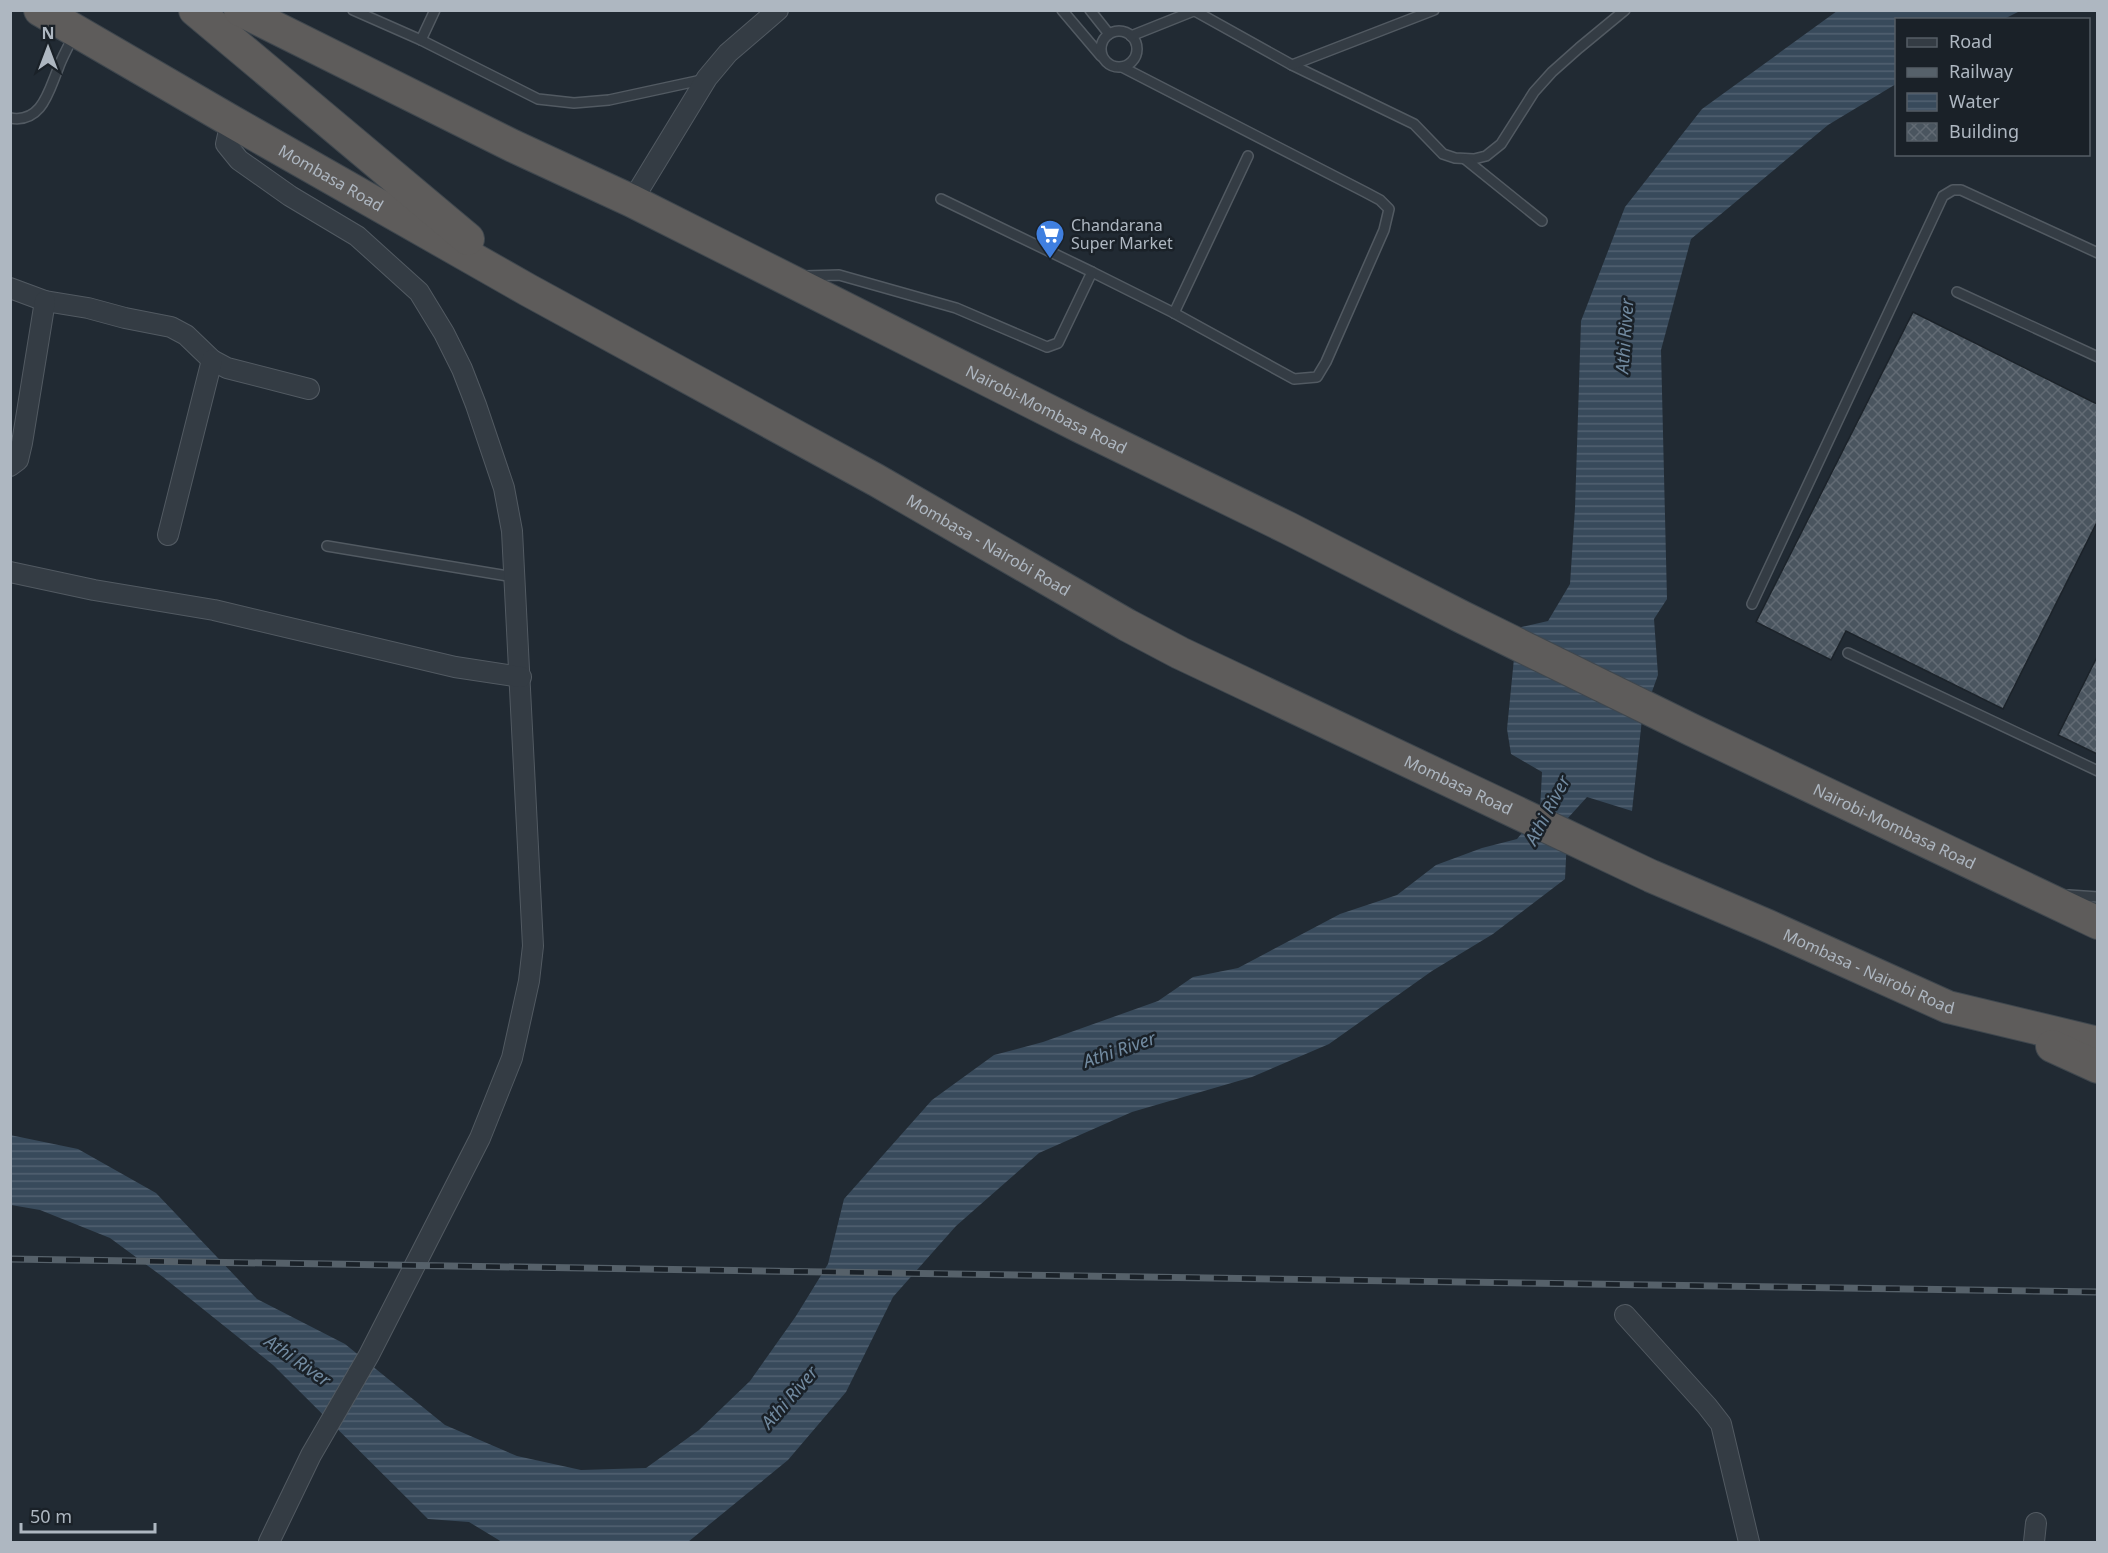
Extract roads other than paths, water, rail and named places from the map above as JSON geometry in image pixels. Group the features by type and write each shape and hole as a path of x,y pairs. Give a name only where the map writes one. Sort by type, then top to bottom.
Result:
{"highway":[{"path":"40,10 75,32"},
{"path":"195,10 528,290"},
{"path":"240,10 513,146 632,201"},
{"name":"Mombasa Road","path":"75,32 588,323"},
{"name":"Nairobi-Mombasa Road","path":"632,201 1462,617 1692,730 2097,922"},
{"name":"Mombasa - Nairobi Road","path":"588,323 876,480 1127,625 1189,658 1396,756"},
{"name":"Mombasa Road","path":"1396,756 1651,876"},
{"path":"1983,868 2083,896 2097,907"},
{"name":"Mombasa - Nairobi Road","path":"1651,876 1948,1007 2097,1043"},
{"path":"1990,1017 2097,1067"}],"street":[{"path":"632,201 707,78 728,53 778,10"},
{"path":"231,121 226,144 239,160 290,196 357,236 419,292 439,324 466,378 504,488 512,531 533,946 527,992 512,1058 480,1138 369,1355 311,1455 269,1542"},
{"path":"10,288 45,301 88,308 171,327 186,335 212,360 226,368 309,389"},
{"path":"10,466 18,460 22,443 45,301"},
{"path":"168,535 212,360"},
{"path":"10,572 94,590 214,610 456,667 521,677"},
{"path":"1625,1315 1721,1424 1749,1542"}],"lane":[{"path":"353,10 421,40 538,99 573,103 609,100 707,78"},
{"path":"421,40 435,10"},
{"path":"1062,10 1102,58 1114,67 1129,64 1135,58 1136,43 1124,32 1109,34 1103,40 1100,49 1102,58"},
{"path":"1090,10 1109,34"},
{"path":"1292,65 1434,10"},
{"path":"1131,36 1196,11 1292,65 1414,124 1443,154 1466,159 1486,156 1501,144 1534,92 1552,72 1625,10"},
{"path":"10,118 17,119 33,113 45,102 58,67 75,32"},
{"path":"941,198 1174,313 1294,379 1317,377 1326,362 1384,230 1389,209 1380,200 1365,192 1122,67"},
{"path":"1174,313 1248,156"},
{"path":"1466,159 1542,221"},
{"path":"1752,604 1943,196 1953,190 1961,190 2097,254"},
{"path":"783,277 839,275 956,308 1047,347 1058,343 1092,272"},
{"path":"1957,292 2097,357"},
{"path":"327,546 515,577"},
{"path":"1848,653 2097,771"}],"water":[{"name":"Athi River","path":"1837,11 2020,11 2006,18 1895,18 1895,85 1828,125 1691,239 1661,350 1667,599 1654,619 1658,675 1642,719 1632,811 1587,797 1568,818 1565,879 1493,934 1432,971 1329,1044 1252,1077 1132,1112 1039,1153 956,1226 893,1297 846,1392 788,1460 688,1542 502,1542 469,1522 428,1519 273,1365 163,1277 110,1238 40,1210 11,1205 10,1135 78,1149 156,1193 257,1299 345,1344 445,1425 517,1456 581,1470 646,1468 699,1430 750,1381 796,1316 828,1264 844,1199 932,1100 994,1055 1043,1042 1158,1001 1193,977 1238,968 1340,914 1397,895 1436,865 1482,848 1517,839 1540,811 1542,772 1511,754 1507,729 1517,628 1548,621 1570,584 1575,508 1581,321 1625,207 1702,109"}],"railway":[{"path":"10,1259 2098,1292"}],"place":[{"name":"Chandarana Super Market","path":"1050,260"}]}
